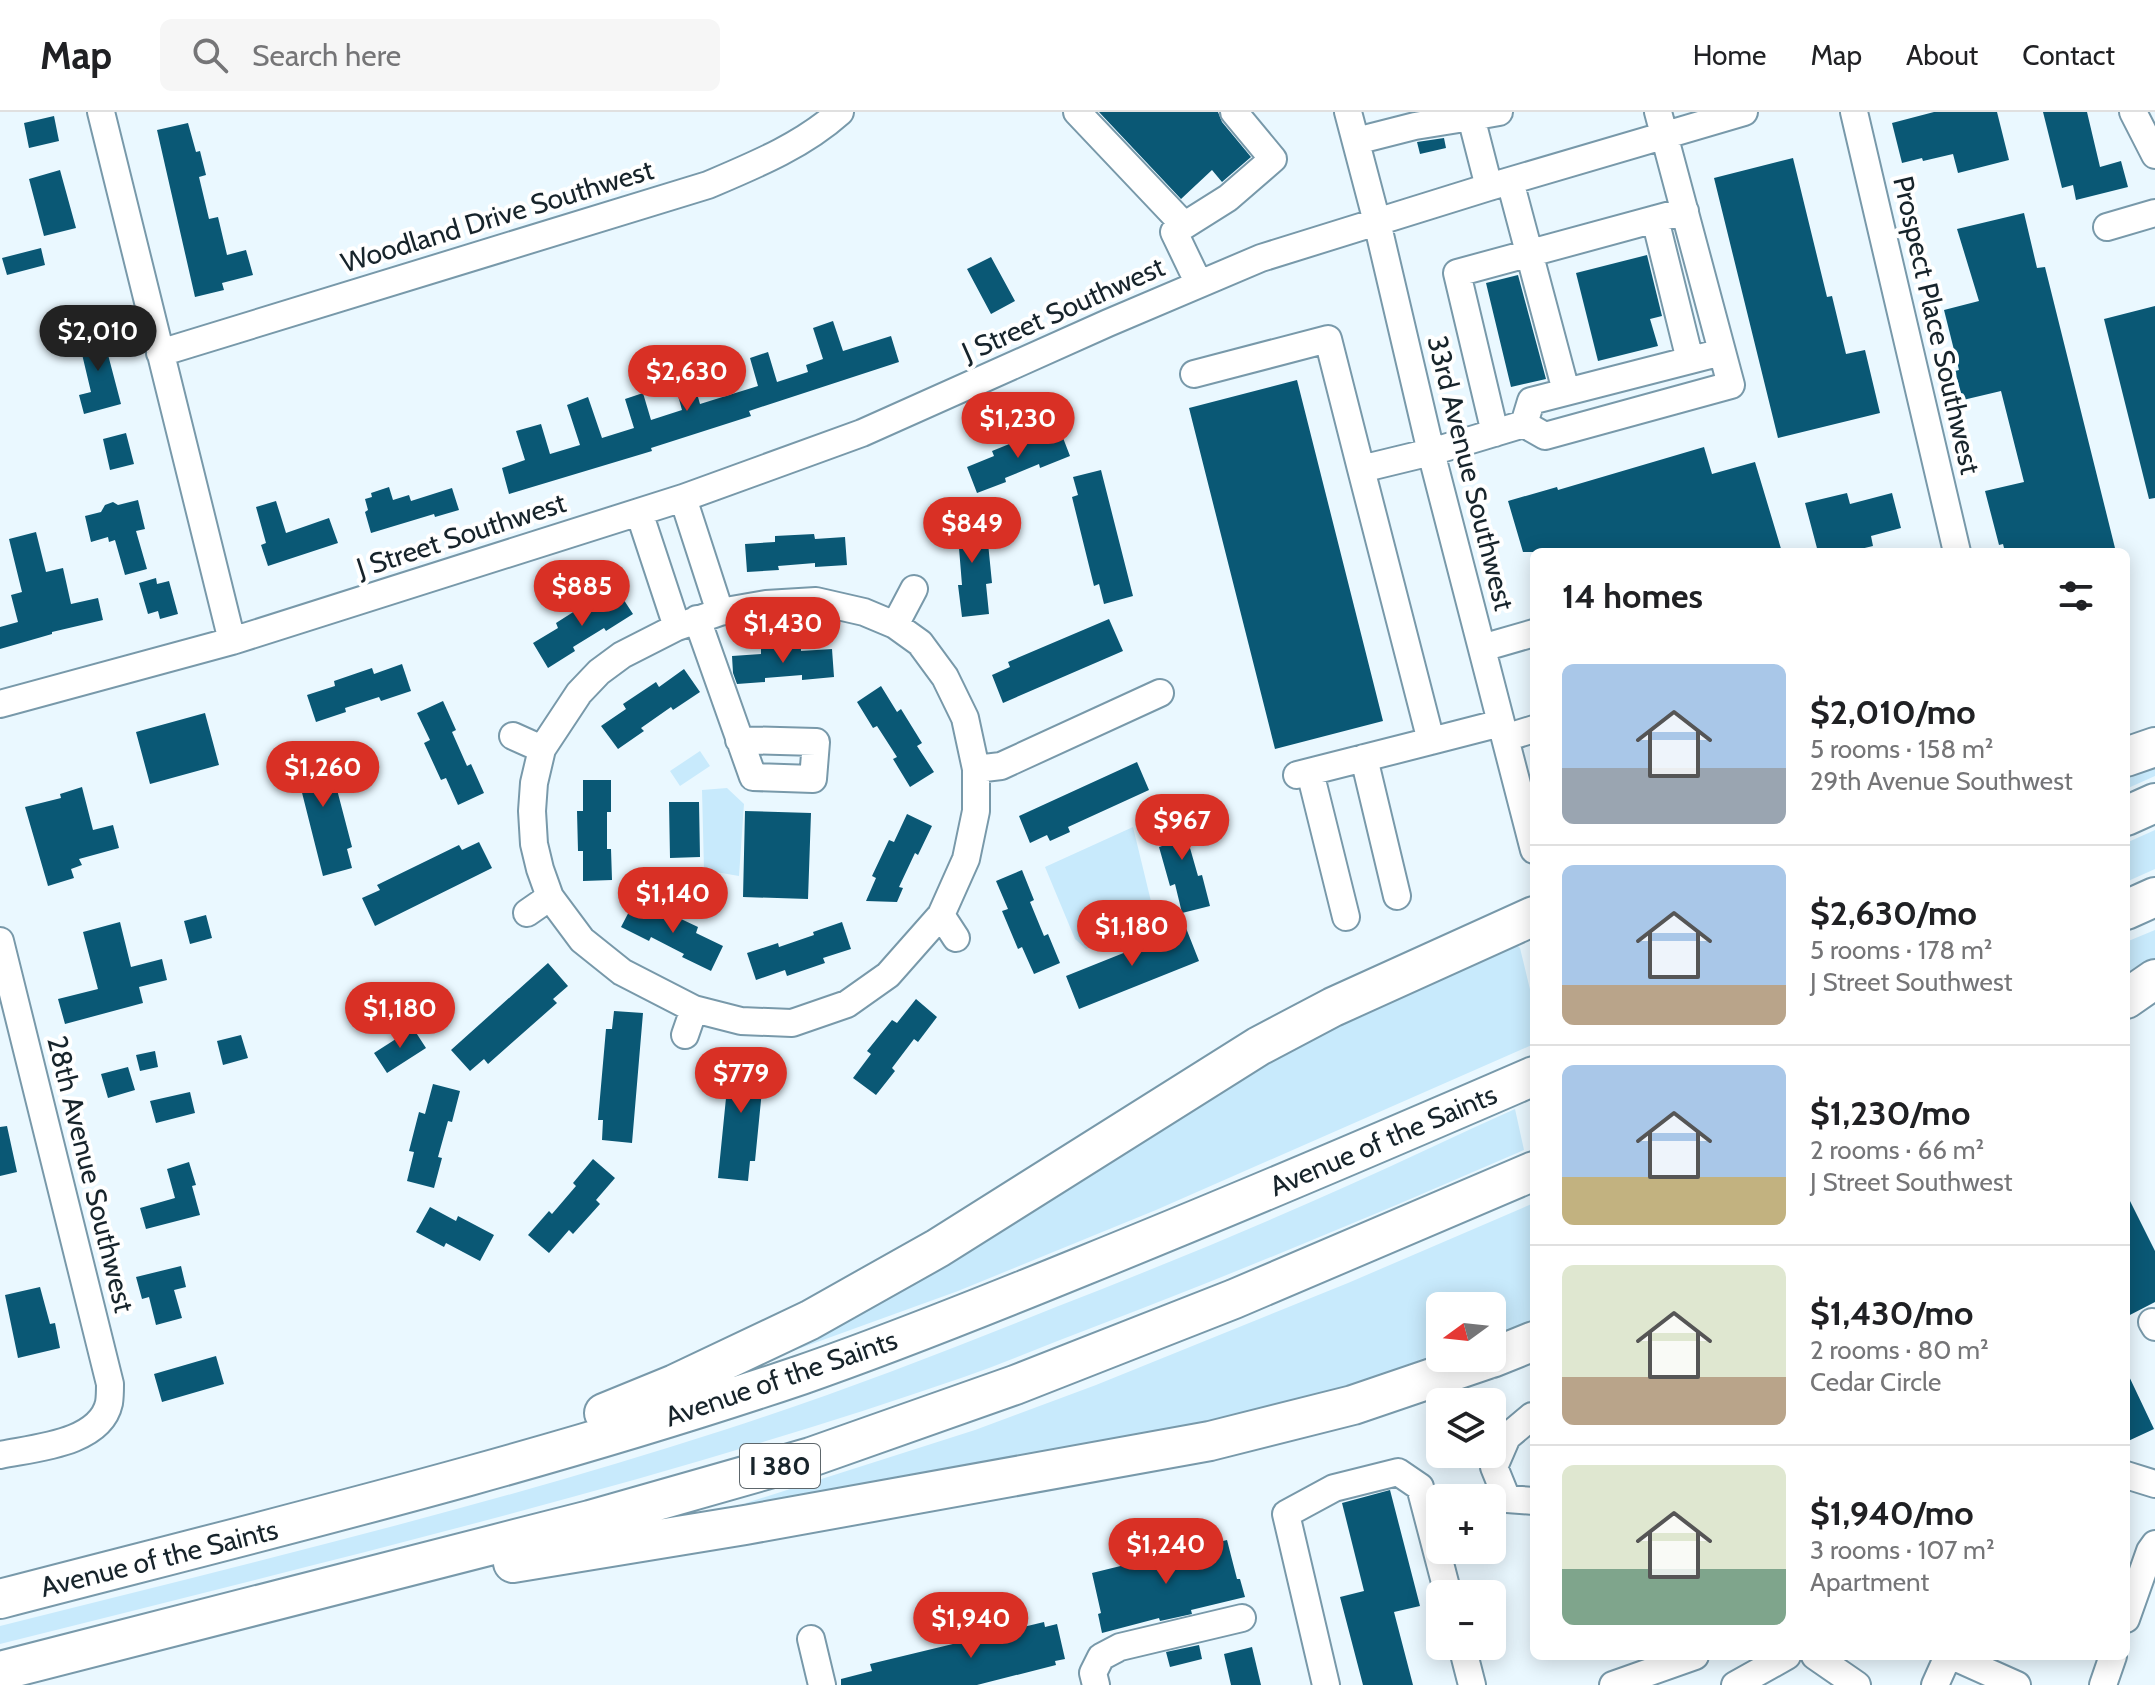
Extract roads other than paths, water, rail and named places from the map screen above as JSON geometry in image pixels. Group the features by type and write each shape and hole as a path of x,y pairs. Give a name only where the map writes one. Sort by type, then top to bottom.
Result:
{"highway":[{"path":"2130,756 2155,747"},
{"path":"2130,814 2155,803"},
{"path":"2130,908 2155,897"},
{"path":"418,1491 675,1384 810,1320 938,1248 1259,1046 1333,1007 1530,918"},
{"path":"2130,996 2155,979"},
{"name":"Avenue of the Saints","path":"0,1599 418,1491 803,1374 1141,1243 1522,1081"},
{"name":"I 380","path":"0,1671 590,1520 811,1457 1015,1385 1234,1299 1530,1173"},
{"path":"1506,1352 1530,1343"},
{"path":"250,1607 745,1525 1210,1441 1353,1405 1451,1372"}],"street":[{"path":"101,112 232,641"},
{"name":"Woodland Drive Southwest","path":"160,353 708,185 771,158 826,125 840,112"},
{"path":"1077,112 1184,225"},
{"path":"1199,284 1174,232 1228,198 1273,159 1234,112"},
{"name":"33rd Avenue Southwest","path":"1348,112 1431,452 1530,835"},
{"path":"1356,141 1415,126 1499,112"},
{"name":"J Street Southwest","path":"0,704 232,641 683,498 862,433 1261,258 1499,184 1661,124 1744,112"},
{"name":"Prospect Place Southwest","path":"1854,112 1956,548"},
{"path":"2133,112 2155,155"},
{"path":"1471,117 1530,254 1566,391"},
{"path":"1361,469 1524,424 1545,436 1731,385 1661,124"},
{"path":"1495,433 1457,273 1685,211"},
{"path":"2107,227 2155,213"},
{"path":"1655,219 1690,360"},
{"path":"1194,374 1328,339 1431,741"},
{"path":"1524,424 1531,401 1722,352"},
{"path":"683,498 698,619"},
{"path":"639,512 698,619 739,740"},
{"path":"895,625 914,589"},
{"path":"816,601 864,612 895,625 920,643 945,677 965,718 976,769 976,811 966,859 941,915 888,975 847,1004 792,1023 741,1021 694,1009 622,972 582,940 550,897 534,844 532,811 534,783 542,749 579,693 599,672 622,655 698,619 766,604 816,601"},
{"path":"1482,648 1530,634"},
{"path":"976,769 1001,766 1160,693"},
{"path":"1346,917 1304,774 1431,741 1530,729"},
{"path":"513,736 542,749"},
{"path":"1364,758 1397,896"},
{"path":"527,913 550,897"},
{"path":"941,915 956,938"},
{"name":"28th Avenue Southwest","path":"0,941 110,1384 109,1405 100,1421 86,1434 0,1455"},
{"path":"685,1035 694,1009"},
{"path":"1506,1425 1530,1417"},
{"path":"1530,1418 1507,1437 1494,1467 1507,1499 1530,1501"},
{"path":"1326,1685 1286,1514 1334,1488 1398,1472 1420,1487 1444,1580"},
{"path":"2130,1476 2155,1484"},
{"path":"1506,1513 1513,1515 1530,1509"},
{"path":"2132,1584 2155,1544"},
{"path":"1096,1685 1093,1673 1101,1657 1120,1647 1242,1618"},
{"path":"811,1639 822,1685"},
{"path":"1466,1660 1472,1685"},
{"path":"1633,1675 1682,1660"},
{"path":"1735,1685 1772,1660"},
{"path":"1821,1660 1857,1685"},
{"path":"1935,1685 1962,1660"},
{"path":"1965,1660 2017,1685"},
{"path":"2103,1685 2112,1660"}]}
